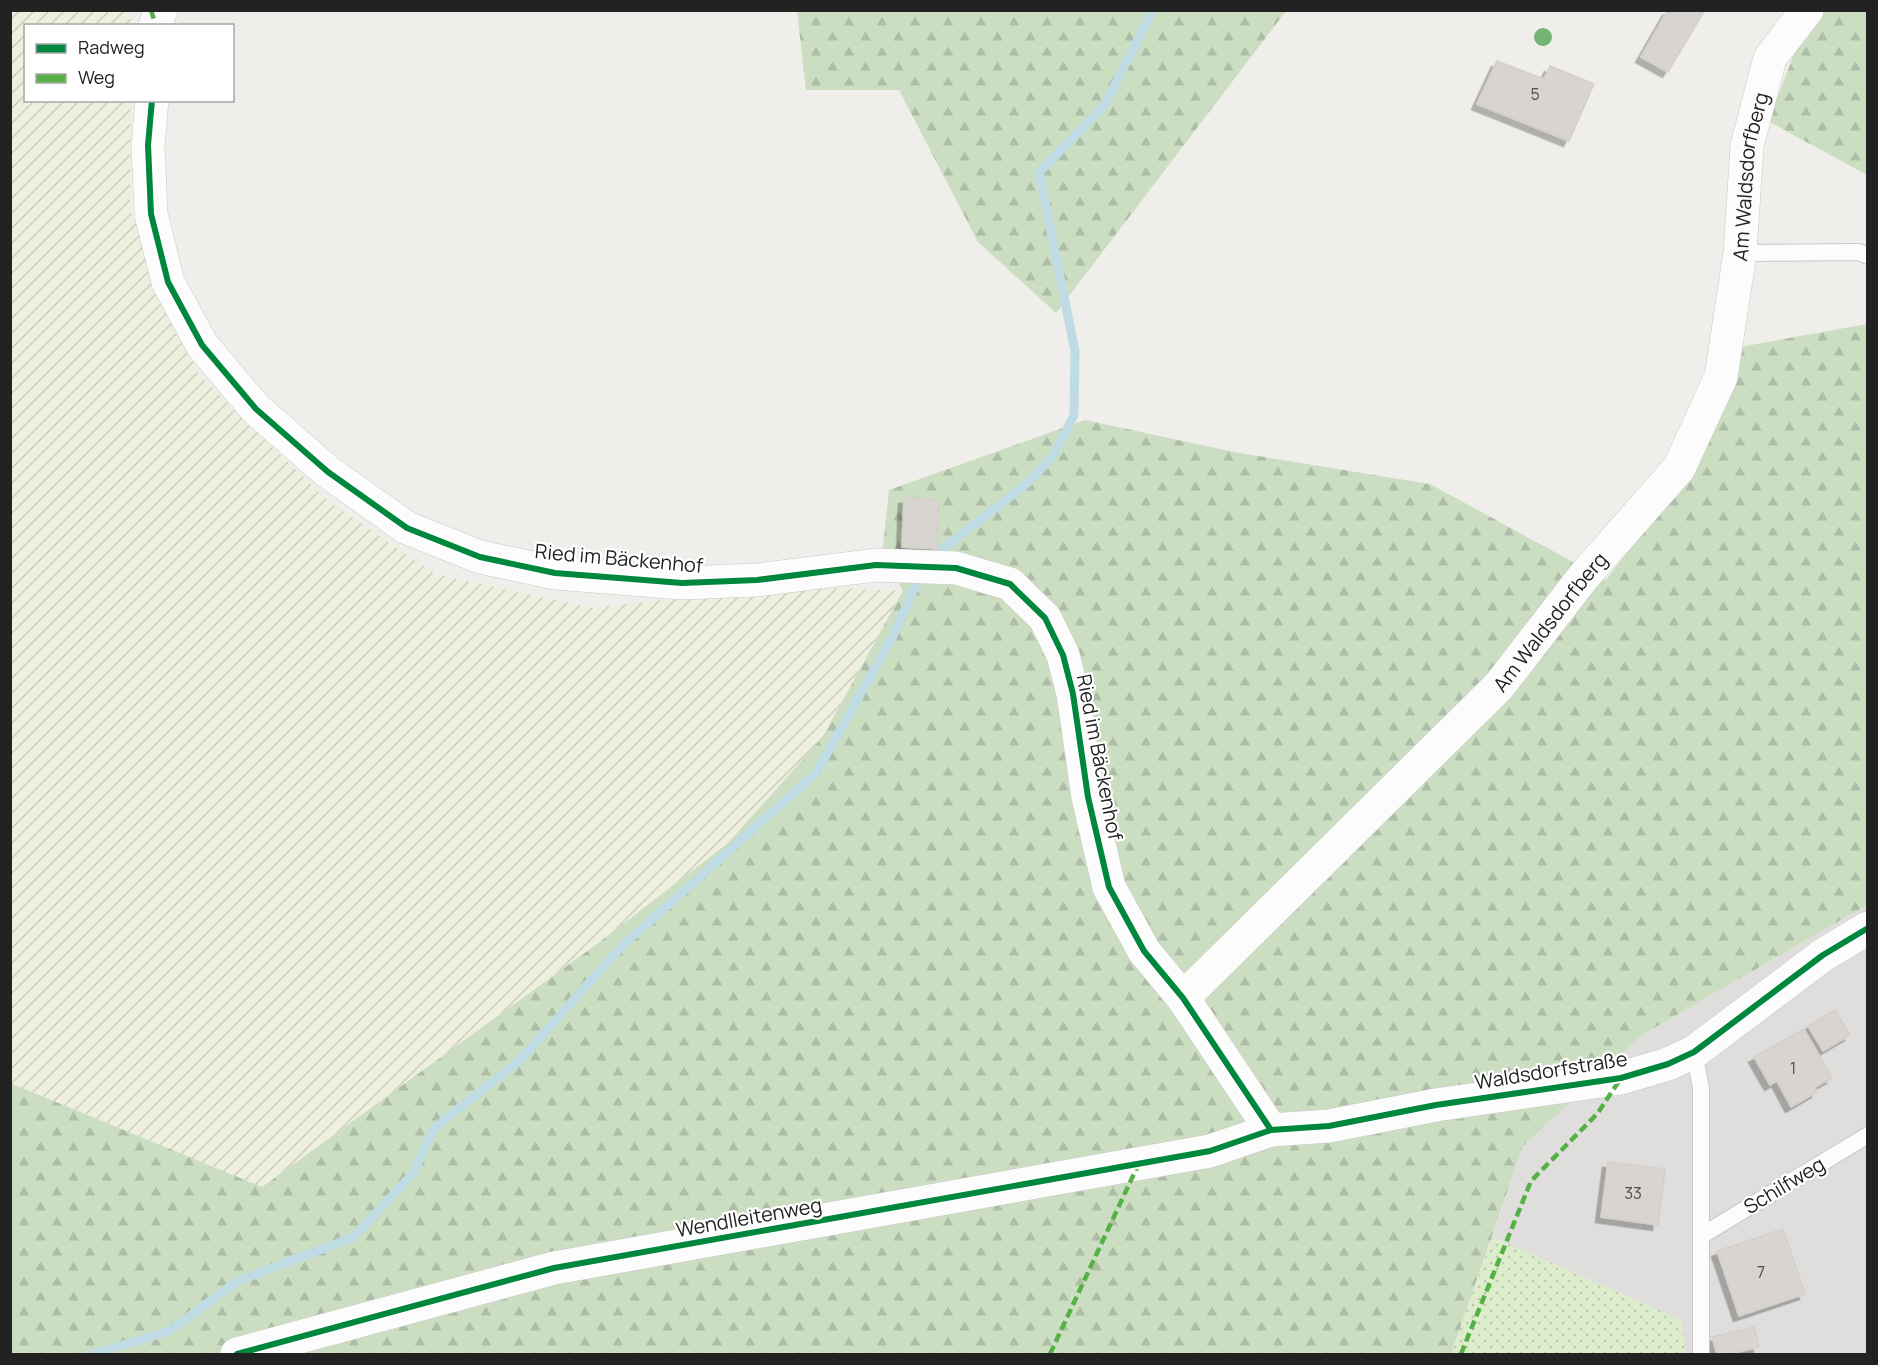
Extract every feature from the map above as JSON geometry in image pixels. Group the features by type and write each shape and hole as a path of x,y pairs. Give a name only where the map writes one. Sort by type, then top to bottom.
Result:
{"street":[{"name":"Am Waldsdorfberg","path":"1183,998 1499,686 1584,576 1679,468 1721,377 1740,253 1747,146 1770,58 1808,10"},
{"name":"Ried im Bäckenhof","path":"152,102 148,145 152,214 168,282 202,345 256,409 328,472 407,528 480,557 555,573 682,583 757,580 876,565 956,568 1010,584 1045,618 1064,655 1073,694 1088,797 1109,887 1143,951 1183,998"},
{"name":"Waldsdorfstraße","path":"1271,1130 1329,1126 1436,1105 1621,1078 1668,1064 1694,1052 1823,955 1868,928"},
{"path":"1183,998 1271,1130"},
{"name":"Wendlleitenweg","path":"237,1354 554,1268 1210,1151 1271,1130"}],"lane":[{"path":"1740,253 1859,252 1868,256"},
{"path":"1694,1052 1701,1088 1701,1354"},
{"name":"Schilfweg","path":"1701,1236 1868,1135"}],"shaded area":[{"path":"1867,905 1867,1354 1685,1354 1681,1320 1492,1237 1523,1146 1642,1035"}],"green space":[{"path":"797,10 1286,11 1056,313 978,242 899,90 806,90"},
{"path":"10,11 127,11 132,24 24,24 24,102 131,102 130,210 198,374 327,500 435,574 593,608 787,586 903,591 822,738 728,843 597,944 262,1188 11,1083"},
{"path":"1823,11 1867,11 1867,175 1768,121 1802,34"},
{"path":"1867,324 1867,905 1642,1035 1523,1146 1451,1354 11,1354 10,1083 262,1187 597,944 728,843 822,738 903,591 882,555 889,490 1085,420 1234,452 1430,484 1606,580 1662,506 1740,347"},
{"path":"1492,1237 1681,1320 1685,1354 1451,1354"}],"building":[{"path":"1668,10 1705,10 1668,72 1641,57"},
{"path":"1497,61 1544,79 1550,66 1594,84 1569,141 1477,104"},
{"path":"904,498 939,500 937,549 902,547"},
{"path":"1835,1010 1850,1035 1823,1051 1808,1026"},
{"path":"1804,1029 1832,1078 1815,1087 1817,1092 1791,1107 1777,1081 1770,1085 1754,1057"},
{"path":"1608,1162 1665,1169 1658,1225 1601,1217"},
{"path":"1783,1229 1805,1294 1739,1316 1717,1251"},
{"path":"1754,1327 1759,1347 1731,1354 1717,1354 1712,1337"}],"waterway":[{"path":"936,554 1029,482 1053,456 1074,415 1075,351 1039,172 1104,106 1153,10"},
{"path":"93,1354 169,1331 238,1281 354,1237 414,1172 433,1129 519,1061 621,947 816,773 893,636 919,578"}],"marked path":[{"path":"151,10 155,23"},
{"path":"1461,1354 1531,1181 1597,1114 1621,1078"},
{"path":"1050,1354 1139,1163"}],"cycle path":[{"path":"152,102 148,145 151,214 168,282 202,345 256,409 328,472 407,528 480,557 555,573 682,583 757,580 876,565 956,568 1010,584 1045,618 1063,655 1073,694 1088,797 1109,887 1144,951 1183,998 1271,1130"},
{"path":"237,1354 554,1268 1210,1151 1271,1130 1329,1126 1436,1105 1621,1078 1668,1064 1694,1052 1823,955 1868,928"}]}
